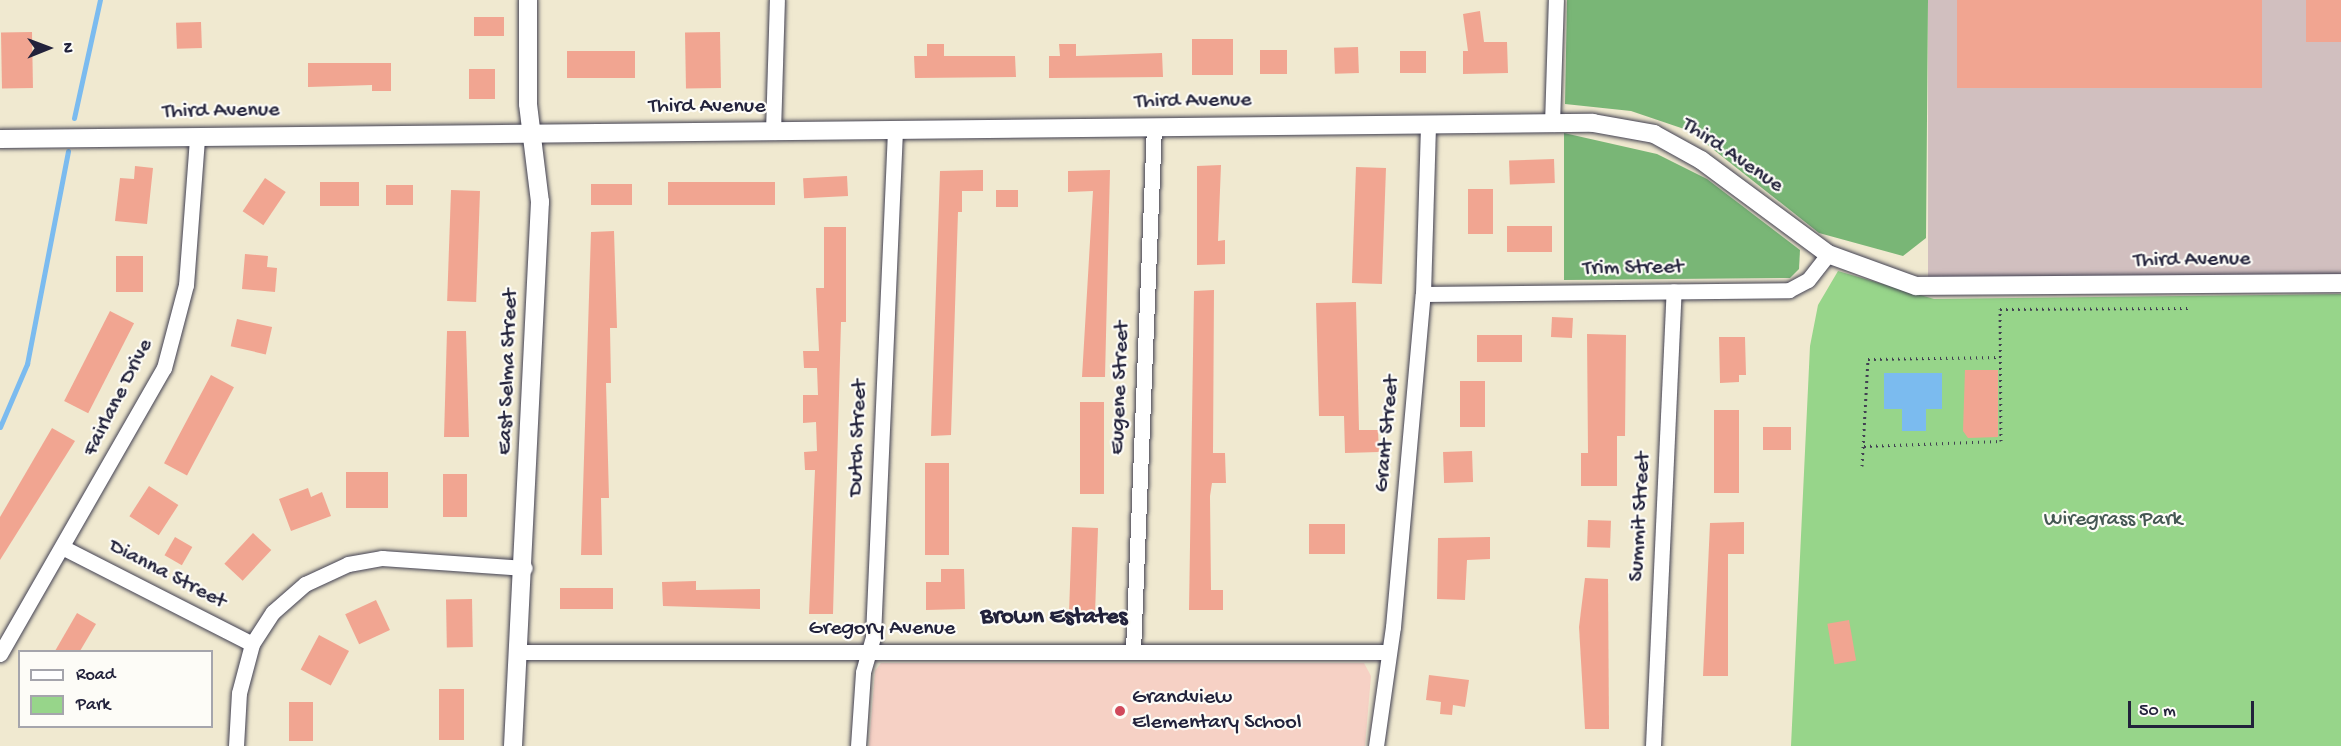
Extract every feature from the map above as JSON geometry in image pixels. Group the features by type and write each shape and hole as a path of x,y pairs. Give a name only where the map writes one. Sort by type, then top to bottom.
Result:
{"street":[{"name":"East Selma Street","path":"513,746 521,652 540,202 531,133 528,0"},
{"path":"773,132 777,0"},
{"path":"1552,124 1556,0"},
{"name":"Third Avenue","path":"0,139 1428,124 1615,125 1654,134 1701,160 1828,254 1902,283 1936,288 2341,283"},
{"name":"Grant Street","path":"1376,746 1388,652 1423,294 1428,124"},
{"name":"Eugene Street","path":"1133,651 1154,127"},
{"name":"Dutch Street","path":"858,746 869,652 895,130"},
{"name":"Fairlane Drive","path":"0,654 164,368 178,329 197,137"},
{"name":"Trim Street","path":"1423,294 1789,290 1808,280 1828,254"},
{"name":"Summit Street","path":"1653,746 1674,291"},
{"name":"Dianna Street","path":"62,547 252,644"},
{"path":"236,746 239,693 252,644 273,612 305,584 348,564 398,558 525,568"},
{"name":"Gregory Avenue","path":"521,652 1388,652"}],"path":[{"path":"1864,446 2001,441 2000,309 2190,308"},
{"path":"1862,466 1868,359 2000,357"}],"shaded area":[{"path":"1928,0 2341,0 2341,277 1928,277"},
{"name":"Grandview Elementary School","path":"881,663 1364,663 1371,676 1365,746 869,746 875,671"}],"green space":[{"path":"1567,0 1928,0 1926,238 1903,256 1819,233 1690,131 1631,111 1565,104"},
{"path":"1564,133 1657,154 1707,179 1800,250 1799,269 1790,278 1564,280"},
{"name":"Wiregrass Park","path":"1838,271 1934,299 2341,294 2341,746 1791,746 1810,346 1818,305"}],"water":[{"path":"1884,373 1942,373 1942,409 1926,409 1926,431 1902,431 1902,409 1884,409"}],"building":[{"path":"1957,0 2262,0 2262,88 1957,88"},
{"path":"2306,0 2341,0 2341,42 2306,42"},
{"path":"1480,11 1484,42 1507,42 1508,73 1463,74 1463,51 1468,51 1463,14"},
{"path":"474,17 504,17 504,36 474,36"},
{"path":"201,22 202,48 177,49 176,23"},
{"path":"32,32 33,88 2,89 1,33"},
{"path":"720,32 721,88 686,89 685,33"},
{"path":"1192,39 1233,39 1233,75 1192,75"},
{"path":"927,44 944,44 944,56 1015,56 1016,77 915,78 914,56 927,56"},
{"path":"1059,44 1076,44 1076,56 1162,53 1163,77 1049,78 1049,56 1060,56"},
{"path":"1358,47 1359,73 1335,74 1334,48"},
{"path":"1260,50 1287,50 1287,74 1260,74"},
{"path":"567,51 635,51 635,78 567,78"},
{"path":"1400,51 1426,51 1426,73 1400,73"},
{"path":"308,63 391,63 391,91 372,91 372,85 308,87"},
{"path":"469,69 495,69 495,99 469,99"},
{"path":"1554,159 1555,183 1510,185 1509,161"},
{"path":"1221,165 1218,241 1225,240 1225,264 1197,265 1197,166"},
{"path":"135,166 153,168 147,224 115,221 120,178 134,179"},
{"path":"1356,167 1386,168 1382,284 1352,283"},
{"path":"983,170 983,191 962,191 962,212 958,212 951,435 931,436 940,171"},
{"path":"1110,170 1105,377 1082,377 1093,191 1068,192 1068,171"},
{"path":"847,176 848,196 804,198 803,178"},
{"path":"265,178 286,192 263,225 243,211"},
{"path":"320,182 359,182 359,206 320,206"},
{"path":"668,182 775,182 775,205 668,205"},
{"path":"591,184 632,184 632,205 591,205"},
{"path":"386,185 413,185 413,205 386,205"},
{"path":"1468,189 1493,189 1493,234 1468,234"},
{"path":"451,190 480,191 476,302 447,301"},
{"path":"996,190 1018,190 1018,207 996,207"},
{"path":"1507,226 1552,226 1552,252 1507,252"},
{"path":"824,227 846,227 846,322 841,322 833,614 809,614 815,470 805,470 804,452 817,451 816,422 803,423 803,395 818,395 817,368 804,368 803,351 819,351 816,288 824,288"},
{"path":"614,231 617,328 610,328 611,383 606,383 609,498 601,498 602,555 581,555 591,232"},
{"path":"245,254 268,256 267,267 277,268 275,292 242,289"},
{"path":"116,256 143,256 143,292 116,292"},
{"path":"1214,290 1213,453 1225,453 1226,483 1212,483 1210,496 1211,590 1223,590 1223,610 1189,610 1194,291"},
{"path":"1356,302 1359,430 1378,430 1379,452 1345,453 1344,416 1319,416 1316,303"},
{"path":"110,311 134,323 88,413 64,401"},
{"path":"1552,317 1573,318 1572,338 1551,337"},
{"path":"237,319 272,327 266,354 231,346"},
{"path":"447,331 466,331 469,437 444,437"},
{"path":"1587,334 1626,335 1625,436 1617,436 1617,486 1581,486 1581,453 1588,453"},
{"path":"1477,335 1522,335 1522,362 1477,362"},
{"path":"1719,337 1745,337 1746,375 1739,375 1739,382 1720,383"},
{"path":"1965,370 1998,370 1998,437 1968,438 1963,431"},
{"path":"211,375 234,387 187,476 164,463"},
{"path":"1460,381 1485,381 1485,427 1460,427"},
{"path":"1080,402 1104,402 1104,494 1080,494"},
{"path":"1714,410 1739,410 1739,493 1714,493"},
{"path":"1763,427 1791,427 1791,450 1763,450"},
{"path":"52,428 75,441 0,560 0,517"},
{"path":"1472,451 1473,482 1444,483 1443,452"},
{"path":"925,463 949,463 949,555 925,555"},
{"path":"346,472 388,472 388,508 346,508"},
{"path":"443,474 467,474 467,517 443,517"},
{"path":"149,486 178,505 159,535 129,516"},
{"path":"308,488 311,497 322,492 331,516 291,531 279,499"},
{"path":"1588,520 1611,521 1610,548 1587,547"},
{"path":"1744,522 1744,554 1728,554 1728,676 1703,676 1710,523"},
{"path":"1309,524 1345,524 1345,554 1309,554"},
{"path":"1072,527 1098,528 1095,611 1069,610"},
{"path":"253,533 271,550 243,581 224,564"},
{"path":"175,537 192,547 182,565 164,555"},
{"path":"1490,537 1490,559 1467,560 1465,600 1437,599 1438,538"},
{"path":"941,569 964,569 965,609 926,610 926,582 941,582"},
{"path":"1585,578 1608,579 1609,729 1585,729 1579,627"},
{"path":"696,581 696,590 760,589 760,609 663,606 662,582"},
{"path":"560,588 613,588 613,609 560,609"},
{"path":"446,599 472,599 473,647 447,647"},
{"path":"376,600 390,630 359,644 345,614"},
{"path":"77,613 96,624 81,650 56,650"},
{"path":"1849,620 1856,660 1834,664 1827,624"},
{"path":"319,635 349,651 331,685 301,669"},
{"path":"1429,675 1469,680 1465,707 1453,705 1452,715 1440,714 1441,702 1426,700"},
{"path":"439,689 464,689 464,740 439,740"},
{"path":"289,702 313,702 313,741 289,741"}],"waterway":[{"path":"74,118 100,0"},
{"path":"0,427 27,364 68,151"}],"place":[{"name":"Grandview Elementary School","path":"1120,711"}],"district":[{"name":"Brown Estates","path":"1054,618"}]}
